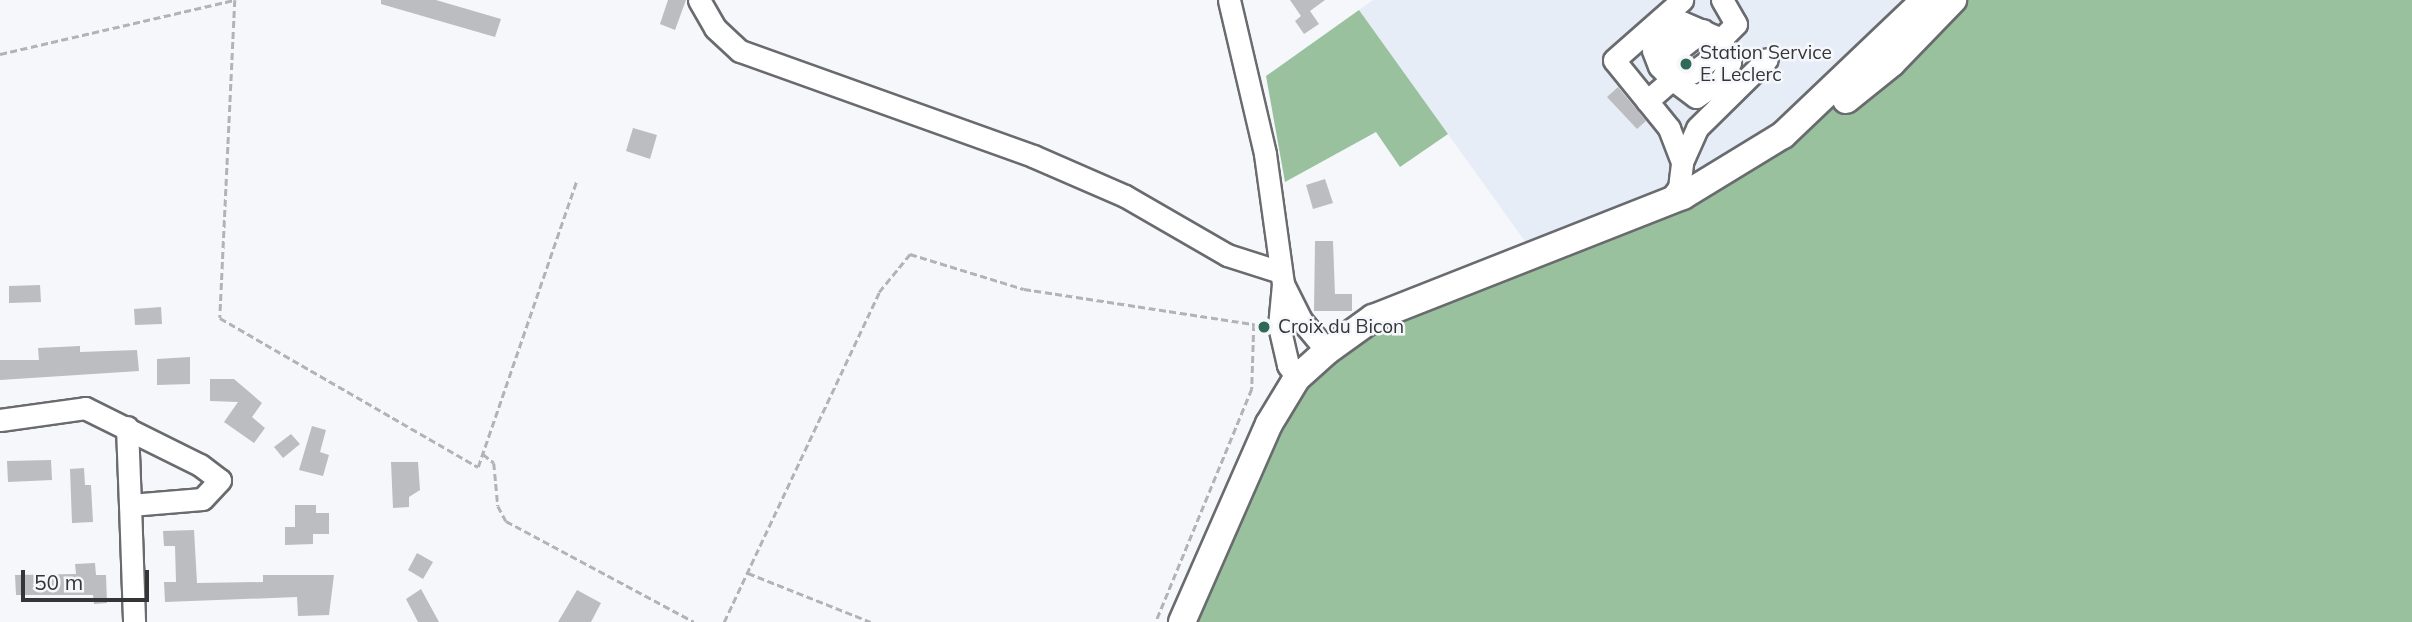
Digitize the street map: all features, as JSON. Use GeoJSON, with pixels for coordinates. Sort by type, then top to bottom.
{"type":"FeatureCollection","features":[{"type":"Feature","properties":{"kind":"main road"},"geometry":{"type":"LineString","coordinates":[[1679,197],[1783,135],[1925,0]]}},
{"type":"Feature","properties":{"kind":"main road"},"geometry":{"type":"LineString","coordinates":[[1182,622],[1251,461],[1297,378],[1327,351],[1373,318],[1679,197],[1746,166],[1854,93],[1892,63],[1953,0]]}},
{"type":"Feature","properties":{"kind":"street"},"geometry":{"type":"LineString","coordinates":[[699,0],[715,29],[740,51],[1033,156],[1125,196],[1227,255],[1281,278],[1301,320],[1327,351]]}},
{"type":"Feature","properties":{"kind":"street"},"geometry":{"type":"LineString","coordinates":[[1229,0],[1265,155],[1281,278],[1279,326],[1288,365],[1297,378]]}},
{"type":"Feature","properties":{"kind":"street"},"geometry":{"type":"LineString","coordinates":[[1682,0],[1614,60],[1669,128],[1682,162]]}},
{"type":"Feature","properties":{"kind":"street"},"geometry":{"type":"LineString","coordinates":[[1647,101],[1669,77],[1674,53],[1714,40],[1737,24],[1722,0]]}},
{"type":"Feature","properties":{"kind":"street"},"geometry":{"type":"LineString","coordinates":[[1854,93],[1946,0]]}},
{"type":"Feature","properties":{"kind":"street"},"geometry":{"type":"LineString","coordinates":[[1669,77],[1693,72],[1714,40]]}},
{"type":"Feature","properties":{"kind":"street"},"geometry":{"type":"LineString","coordinates":[[1679,197],[1682,162],[1697,128],[1767,59]]}},
{"type":"Feature","properties":{"kind":"street"},"geometry":{"type":"LineString","coordinates":[[0,420],[85,408],[127,427],[220,480],[202,499],[130,505]]}},
{"type":"Feature","properties":{"kind":"street"},"geometry":{"type":"LineString","coordinates":[[127,427],[134,622]]}},
{"type":"Feature","properties":{"kind":"path"},"geometry":{"type":"LineString","coordinates":[[0,54],[234,0],[220,318],[478,467],[577,180]]}},
{"type":"Feature","properties":{"kind":"path"},"geometry":{"type":"LineString","coordinates":[[724,622],[879,292],[910,254],[1024,289],[1254,324],[1252,389],[1156,622]]}},
{"type":"Feature","properties":{"kind":"path"},"geometry":{"type":"LineString","coordinates":[[482,454],[494,463],[498,506],[506,521],[694,622]]}},
{"type":"Feature","properties":{"kind":"path"},"geometry":{"type":"LineString","coordinates":[[748,573],[871,622]]}},
{"type":"Feature","properties":{"kind":"shaded area"},"geometry":{"type":"Polygon","coordinates":[[[1373,0],[1921,0],[1772,132],[1670,187],[1529,247],[1359,10],[1373,0]]]}},
{"type":"Feature","properties":{"kind":"green space"},"geometry":{"type":"Polygon","coordinates":[[[1925,0],[2412,0],[2412,622],[1182,622],[1251,461],[1327,351],[1783,135],[1925,0]]]}},
{"type":"Feature","properties":{"kind":"green space"},"geometry":{"type":"Polygon","coordinates":[[[1359,10],[1448,134],[1400,167],[1376,132],[1285,182],[1266,76],[1359,10]]]}},
{"type":"Feature","properties":{"kind":"building"},"geometry":{"type":"Polygon","coordinates":[[[381,0],[436,0],[501,19],[495,37],[381,4],[381,0]]]}},
{"type":"Feature","properties":{"kind":"building"},"geometry":{"type":"Polygon","coordinates":[[[668,0],[686,0],[675,30],[660,24],[668,0]]]}},
{"type":"Feature","properties":{"kind":"building"},"geometry":{"type":"Polygon","coordinates":[[[1290,0],[1325,0],[1310,11],[1319,24],[1304,34],[1295,21],[1301,16],[1290,0]]]}},
{"type":"Feature","properties":{"kind":"building"},"geometry":{"type":"Polygon","coordinates":[[[1618,87],[1646,121],[1637,129],[1607,97],[1618,87]]]}},
{"type":"Feature","properties":{"kind":"building"},"geometry":{"type":"Polygon","coordinates":[[[633,128],[657,135],[650,159],[626,151],[633,128]]]}},
{"type":"Feature","properties":{"kind":"building"},"geometry":{"type":"Polygon","coordinates":[[[1325,179],[1333,203],[1313,209],[1306,185],[1325,179]]]}},
{"type":"Feature","properties":{"kind":"building"},"geometry":{"type":"Polygon","coordinates":[[[1315,241],[1333,241],[1335,294],[1352,294],[1352,311],[1314,311],[1315,241]]]}},
{"type":"Feature","properties":{"kind":"building"},"geometry":{"type":"Polygon","coordinates":[[[40,285],[41,302],[9,303],[9,286],[40,285]]]}},
{"type":"Feature","properties":{"kind":"building"},"geometry":{"type":"Polygon","coordinates":[[[161,307],[162,324],[135,325],[134,309],[161,307]]]}},
{"type":"Feature","properties":{"kind":"building"},"geometry":{"type":"Polygon","coordinates":[[[80,346],[80,352],[137,350],[139,371],[0,380],[0,360],[39,360],[38,348],[80,346]]]}},
{"type":"Feature","properties":{"kind":"building"},"geometry":{"type":"Polygon","coordinates":[[[190,357],[190,384],[157,385],[157,359],[190,357]]]}},
{"type":"Feature","properties":{"kind":"building"},"geometry":{"type":"Polygon","coordinates":[[[210,379],[234,379],[262,403],[252,417],[265,428],[254,443],[224,422],[238,402],[210,401],[210,379]]]}},
{"type":"Feature","properties":{"kind":"building"},"geometry":{"type":"Polygon","coordinates":[[[312,426],[326,430],[320,452],[329,455],[323,476],[299,470],[312,426]]]}},
{"type":"Feature","properties":{"kind":"building"},"geometry":{"type":"Polygon","coordinates":[[[291,434],[300,444],[283,458],[274,447],[291,434]]]}},
{"type":"Feature","properties":{"kind":"building"},"geometry":{"type":"Polygon","coordinates":[[[51,460],[52,480],[8,482],[7,461],[51,460]]]}},
{"type":"Feature","properties":{"kind":"building"},"geometry":{"type":"Polygon","coordinates":[[[391,462],[418,462],[420,490],[409,497],[409,507],[393,508],[391,462]]]}},
{"type":"Feature","properties":{"kind":"building"},"geometry":{"type":"Polygon","coordinates":[[[84,468],[85,485],[91,485],[93,522],[72,523],[70,469],[84,468]]]}},
{"type":"Feature","properties":{"kind":"building"},"geometry":{"type":"Polygon","coordinates":[[[295,505],[316,505],[316,513],[329,513],[329,534],[313,534],[313,544],[285,545],[285,527],[295,527],[295,505]]]}},
{"type":"Feature","properties":{"kind":"building"},"geometry":{"type":"Polygon","coordinates":[[[194,530],[197,583],[263,582],[263,575],[334,575],[329,615],[298,616],[297,597],[165,602],[164,582],[176,582],[175,546],[164,546],[163,531],[194,530]]]}},
{"type":"Feature","properties":{"kind":"building"},"geometry":{"type":"Polygon","coordinates":[[[417,553],[433,562],[423,579],[408,570],[417,553]]]}},
{"type":"Feature","properties":{"kind":"building"},"geometry":{"type":"Polygon","coordinates":[[[95,563],[96,575],[106,575],[107,603],[94,604],[93,595],[16,595],[15,575],[76,574],[75,564],[95,563]]]}},
{"type":"Feature","properties":{"kind":"building"},"geometry":{"type":"Polygon","coordinates":[[[421,589],[439,622],[418,622],[406,599],[421,589]]]}},
{"type":"Feature","properties":{"kind":"building"},"geometry":{"type":"Polygon","coordinates":[[[577,590],[601,603],[591,622],[558,622],[577,590]]]}},
{"type":"Feature","properties":{"kind":"place","name":"Station Service E. Leclerc"},"geometry":{"type":"Point","coordinates":[1686,64]}},
{"type":"Feature","properties":{"kind":"place","name":"Croix du Bicon"},"geometry":{"type":"Point","coordinates":[1264,327]}}]}
